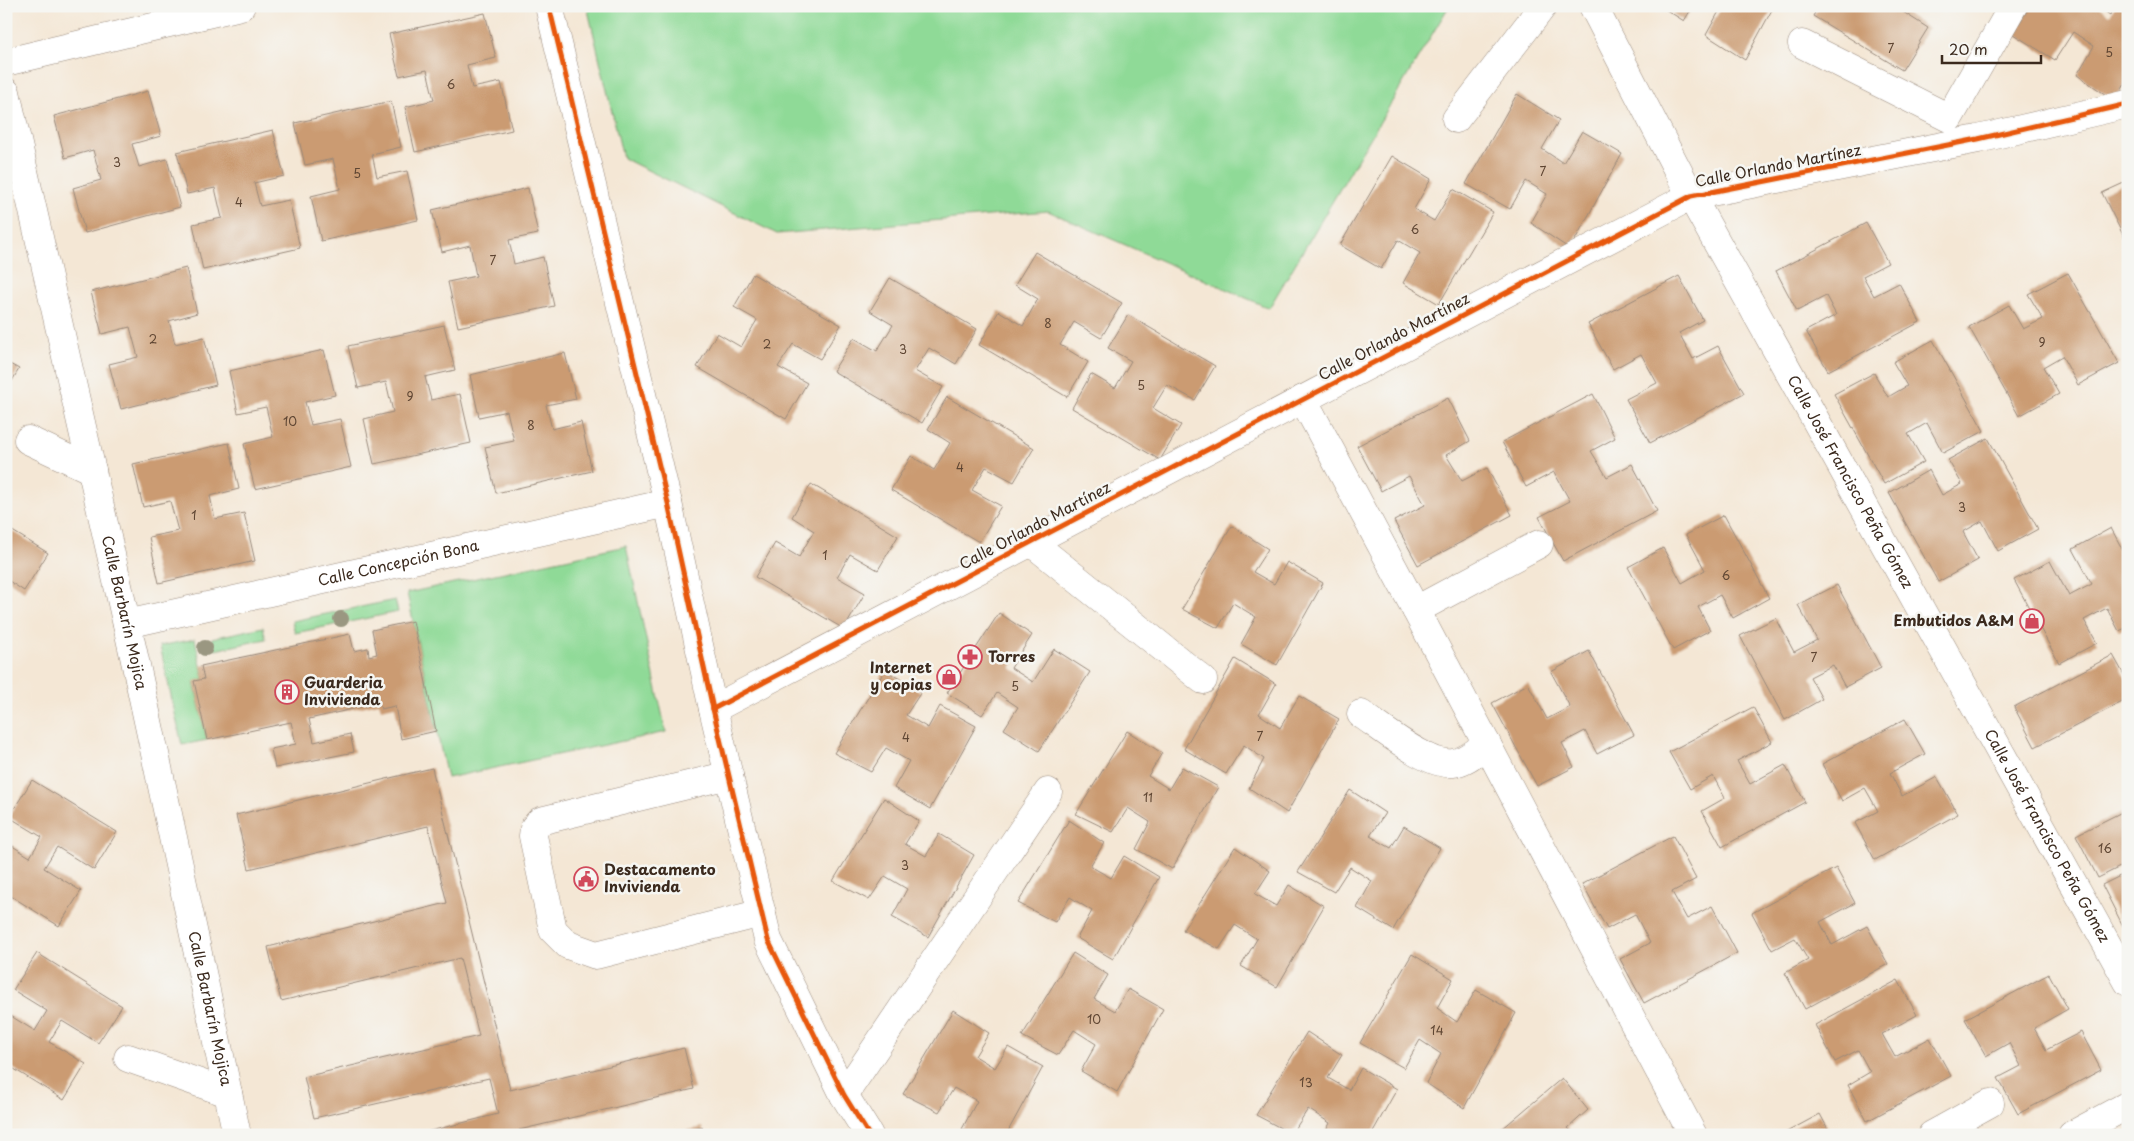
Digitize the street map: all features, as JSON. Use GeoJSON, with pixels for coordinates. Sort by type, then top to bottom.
{"type":"FeatureCollection","features":[{"type":"Feature","properties":{"kind":"street"},"geometry":{"type":"LineString","coordinates":[[6,62],[240,6]]}},
{"type":"Feature","properties":{"kind":"street"},"geometry":{"type":"LineString","coordinates":[[550,6],[668,503],[713,709],[768,940],[844,1095],[869,1135]]}},
{"type":"Feature","properties":{"kind":"street"},"geometry":{"type":"LineString","coordinates":[[1456,119],[1543,6]]}},
{"type":"Feature","properties":{"kind":"street","name":"Calle José Francisco Peña Gómez"},"geometry":{"type":"LineString","coordinates":[[1593,6],[1690,196],[2128,982]]}},
{"type":"Feature","properties":{"kind":"street"},"geometry":{"type":"LineString","coordinates":[[1802,44],[1952,131],[2013,6]]}},
{"type":"Feature","properties":{"kind":"street","name":"Calle Barbarín Mojica"},"geometry":{"type":"LineString","coordinates":[[6,92],[127,624],[237,1135]]}},
{"type":"Feature","properties":{"kind":"street","name":"Calle Orlando Martínez"},"geometry":{"type":"LineString","coordinates":[[713,709],[1690,196],[1952,131],[2128,104]]}},
{"type":"Feature","properties":{"kind":"street"},"geometry":{"type":"LineString","coordinates":[[1302,399],[1416,610],[1693,1135]]}},
{"type":"Feature","properties":{"kind":"street"},"geometry":{"type":"LineString","coordinates":[[28,440],[92,470]]}},
{"type":"Feature","properties":{"kind":"street","name":"Calle Concepción Bona"},"geometry":{"type":"LineString","coordinates":[[127,624],[668,503]]}},
{"type":"Feature","properties":{"kind":"street"},"geometry":{"type":"LineString","coordinates":[[1031,542],[1203,680]]}},
{"type":"Feature","properties":{"kind":"street"},"geometry":{"type":"LineString","coordinates":[[1416,610],[1539,544]]}},
{"type":"Feature","properties":{"kind":"street"},"geometry":{"type":"LineString","coordinates":[[1361,714],[1425,757],[1441,764],[1453,764],[1461,761],[1487,744]]}},
{"type":"Feature","properties":{"kind":"street"},"geometry":{"type":"LineString","coordinates":[[729,775],[540,821],[534,828],[533,836],[553,930],[568,945],[596,955],[762,913]]}},
{"type":"Feature","properties":{"kind":"street"},"geometry":{"type":"LineString","coordinates":[[844,1095],[1048,792]]}},
{"type":"Feature","properties":{"kind":"street"},"geometry":{"type":"LineString","coordinates":[[128,1058],[228,1093]]}},
{"type":"Feature","properties":{"kind":"street"},"geometry":{"type":"LineString","coordinates":[[1932,1135],[1990,1104]]}},
{"type":"Feature","properties":{"kind":"street"},"geometry":{"type":"LineString","coordinates":[[2072,1135],[2128,1105]]}},
{"type":"Feature","properties":{"kind":"green space"},"geometry":{"type":"Polygon","coordinates":[[[587,6],[1449,6],[1269,308],[1048,211],[777,234],[623,158],[587,6]]]}},
{"type":"Feature","properties":{"kind":"green space"},"geometry":{"type":"Polygon","coordinates":[[[626,546],[666,732],[447,778],[407,593],[626,546]]]}},
{"type":"Feature","properties":{"kind":"green space"},"geometry":{"type":"Polygon","coordinates":[[[395,600],[398,612],[295,633],[292,621],[395,600]]]}},
{"type":"Feature","properties":{"kind":"green space"},"geometry":{"type":"Polygon","coordinates":[[[263,627],[266,639],[215,650],[212,638],[263,627]]]}},
{"type":"Feature","properties":{"kind":"green space"},"geometry":{"type":"Polygon","coordinates":[[[195,639],[204,679],[194,682],[207,740],[182,745],[160,646],[195,639]]]}},
{"type":"Feature","properties":{"kind":"building"},"geometry":{"type":"Polygon","coordinates":[[[1660,6],[1693,6],[1684,21],[1660,6]]]}},
{"type":"Feature","properties":{"kind":"building"},"geometry":{"type":"Polygon","coordinates":[[[1722,6],[1774,6],[1745,60],[1706,35],[1722,6]]]}},
{"type":"Feature","properties":{"kind":"building"},"geometry":{"type":"Polygon","coordinates":[[[1819,6],[1903,6],[1900,10],[1928,28],[1902,70],[1813,16],[1819,6]]]}},
{"type":"Feature","properties":{"kind":"building"},"geometry":{"type":"Polygon","coordinates":[[[2030,6],[2097,6],[2110,15],[2115,6],[2128,6],[2128,79],[2115,101],[2077,75],[2094,46],[2073,32],[2055,60],[2013,34],[2030,6]]]}},
{"type":"Feature","properties":{"kind":"building"},"geometry":{"type":"Polygon","coordinates":[[[485,13],[496,58],[467,65],[472,88],[501,82],[512,130],[415,152],[405,107],[434,100],[427,70],[399,76],[389,34],[485,13]]]}},
{"type":"Feature","properties":{"kind":"building"},"geometry":{"type":"Polygon","coordinates":[[[148,91],[161,136],[132,144],[139,167],[167,159],[180,207],[85,233],[73,188],[101,180],[93,150],[65,158],[54,116],[148,91]]]}},
{"type":"Feature","properties":{"kind":"building"},"geometry":{"type":"Polygon","coordinates":[[[1517,94],[1559,120],[1542,149],[1563,163],[1582,131],[1622,154],[1570,249],[1531,223],[1547,194],[1526,181],[1510,209],[1466,184],[1517,94]]]}},
{"type":"Feature","properties":{"kind":"building"},"geometry":{"type":"Polygon","coordinates":[[[391,101],[401,147],[372,154],[377,177],[407,171],[418,220],[321,241],[311,196],[340,189],[333,159],[305,165],[295,123],[391,101]]]}},
{"type":"Feature","properties":{"kind":"building"},"geometry":{"type":"Polygon","coordinates":[[[273,130],[284,176],[254,183],[260,206],[289,200],[300,248],[203,270],[193,224],[222,218],[215,188],[187,194],[177,152],[273,130]]]}},
{"type":"Feature","properties":{"kind":"building"},"geometry":{"type":"Polygon","coordinates":[[[1392,156],[1431,179],[1414,209],[1434,221],[1453,189],[1493,212],[1439,304],[1403,283],[1420,253],[1398,240],[1381,269],[1340,245],[1392,156]]]}},
{"type":"Feature","properties":{"kind":"building"},"geometry":{"type":"Polygon","coordinates":[[[2128,181],[2128,245],[2102,193],[2128,181]]]}},
{"type":"Feature","properties":{"kind":"building"},"geometry":{"type":"Polygon","coordinates":[[[528,188],[538,234],[509,240],[514,264],[543,257],[554,306],[458,327],[448,282],[476,276],[470,245],[442,252],[432,210],[528,188]]]}},
{"type":"Feature","properties":{"kind":"building"},"geometry":{"type":"Polygon","coordinates":[[[1866,223],[1888,263],[1863,276],[1874,296],[1899,283],[1920,322],[1828,371],[1806,331],[1836,315],[1826,296],[1797,311],[1776,271],[1866,223]]]}},
{"type":"Feature","properties":{"kind":"building"},"geometry":{"type":"Polygon","coordinates":[[[1035,252],[1122,303],[1101,338],[1074,322],[1060,345],[1088,362],[1067,397],[979,345],[999,311],[1023,326],[1038,299],[1015,285],[1035,252]]]}},
{"type":"Feature","properties":{"kind":"building"},"geometry":{"type":"Polygon","coordinates":[[[186,268],[197,313],[169,321],[175,344],[204,337],[216,385],[121,409],[109,364],[138,357],[130,327],[102,334],[91,292],[186,268]]]}},
{"type":"Feature","properties":{"kind":"building"},"geometry":{"type":"Polygon","coordinates":[[[2068,273],[2119,363],[2078,385],[2062,356],[2043,367],[2059,394],[2019,416],[1969,327],[2009,305],[2023,329],[2043,319],[2028,294],[2068,273]]]}},
{"type":"Feature","properties":{"kind":"building"},"geometry":{"type":"Polygon","coordinates":[[[753,274],[841,325],[820,359],[793,344],[778,367],[807,383],[786,419],[697,367],[717,333],[741,347],[757,320],[734,307],[753,274]]]}},
{"type":"Feature","properties":{"kind":"building"},"geometry":{"type":"Polygon","coordinates":[[[1679,276],[1703,320],[1679,333],[1693,359],[1718,346],[1744,393],[1650,443],[1626,399],[1657,383],[1641,354],[1613,369],[1588,324],[1679,276]]]}},
{"type":"Feature","properties":{"kind":"building"},"geometry":{"type":"Polygon","coordinates":[[[890,278],[977,329],[956,364],[929,348],[915,371],[943,387],[922,423],[833,371],[854,338],[877,351],[893,325],[870,311],[890,278]]]}},
{"type":"Feature","properties":{"kind":"building"},"geometry":{"type":"Polygon","coordinates":[[[1128,315],[1215,366],[1195,400],[1167,385],[1153,408],[1181,425],[1160,460],[1072,408],[1091,374],[1115,388],[1131,361],[1108,348],[1128,315]]]}},
{"type":"Feature","properties":{"kind":"building"},"geometry":{"type":"Polygon","coordinates":[[[444,325],[455,370],[425,377],[431,400],[460,394],[471,443],[374,464],[364,419],[393,412],[386,382],[358,388],[348,346],[444,325]]]}},
{"type":"Feature","properties":{"kind":"building"},"geometry":{"type":"Polygon","coordinates":[[[1933,340],[1984,431],[1943,453],[1927,423],[1908,434],[1924,462],[1884,484],[1834,394],[1874,373],[1888,397],[1907,386],[1893,362],[1933,340]]]}},
{"type":"Feature","properties":{"kind":"building"},"geometry":{"type":"Polygon","coordinates":[[[324,350],[335,395],[305,402],[311,425],[340,419],[351,467],[255,489],[244,444],[273,437],[266,407],[238,413],[229,371],[324,350]]]}},
{"type":"Feature","properties":{"kind":"building"},"geometry":{"type":"Polygon","coordinates":[[[565,353],[576,399],[546,405],[552,429],[581,422],[592,471],[496,493],[485,447],[514,441],[507,411],[479,417],[470,375],[565,353]]]}},
{"type":"Feature","properties":{"kind":"building"},"geometry":{"type":"Polygon","coordinates":[[[6,362],[19,369],[6,391],[6,362]]]}},
{"type":"Feature","properties":{"kind":"building"},"geometry":{"type":"Polygon","coordinates":[[[1593,394],[1615,438],[1591,451],[1607,477],[1632,464],[1657,511],[1563,561],[1539,517],[1570,501],[1554,472],[1526,487],[1502,442],[1593,394]]]}},
{"type":"Feature","properties":{"kind":"building"},"geometry":{"type":"Polygon","coordinates":[[[947,397],[1034,448],[1014,482],[986,467],[972,490],[1001,506],[979,542],[891,490],[911,456],[934,470],[950,443],[928,429],[947,397]]]}},
{"type":"Feature","properties":{"kind":"building"},"geometry":{"type":"Polygon","coordinates":[[[1448,398],[1470,441],[1446,455],[1462,481],[1487,468],[1512,515],[1418,565],[1394,521],[1425,505],[1409,476],[1381,491],[1357,446],[1448,398]]]}},
{"type":"Feature","properties":{"kind":"building"},"geometry":{"type":"Polygon","coordinates":[[[1988,438],[2038,529],[1998,551],[1982,521],[1963,532],[1978,560],[1938,582],[1889,493],[1929,470],[1942,495],[1962,484],[1948,460],[1988,438]]]}},
{"type":"Feature","properties":{"kind":"building"},"geometry":{"type":"Polygon","coordinates":[[[229,443],[239,489],[210,496],[215,519],[244,513],[255,561],[159,583],[149,537],[178,531],[170,501],[143,507],[133,464],[229,443]]]}},
{"type":"Feature","properties":{"kind":"building"},"geometry":{"type":"Polygon","coordinates":[[[811,484],[898,536],[878,570],[850,554],[837,577],[865,593],[844,629],[755,577],[775,543],[799,557],[814,531],[792,517],[811,484]]]}},
{"type":"Feature","properties":{"kind":"building"},"geometry":{"type":"Polygon","coordinates":[[[1724,515],[1769,598],[1733,618],[1720,595],[1698,607],[1710,630],[1673,650],[1628,567],[1663,548],[1682,583],[1705,570],[1686,535],[1724,515]]]}},
{"type":"Feature","properties":{"kind":"building"},"geometry":{"type":"Polygon","coordinates":[[[1232,526],[1268,549],[1253,572],[1274,584],[1287,562],[1323,583],[1277,665],[1241,644],[1256,617],[1233,603],[1218,628],[1182,609],[1232,526]]]}},
{"type":"Feature","properties":{"kind":"building"},"geometry":{"type":"Polygon","coordinates":[[[6,527],[48,553],[24,591],[6,579],[6,527]]]}},
{"type":"Feature","properties":{"kind":"building"},"geometry":{"type":"Polygon","coordinates":[[[2111,528],[2128,560],[2128,627],[2119,631],[2107,608],[2084,620],[2097,643],[2059,663],[2014,580],[2050,561],[2069,596],[2092,584],[2073,549],[2111,528]]]}},
{"type":"Feature","properties":{"kind":"building"},"geometry":{"type":"Polygon","coordinates":[[[1837,585],[1881,668],[1845,687],[1833,665],[1810,677],[1822,699],[1785,720],[1740,636],[1776,618],[1794,652],[1817,640],[1798,605],[1837,585]]]}},
{"type":"Feature","properties":{"kind":"building"},"geometry":{"type":"Polygon","coordinates":[[[999,613],[1032,635],[1011,668],[1033,682],[1054,649],[1090,672],[1039,751],[1004,729],[1018,707],[997,693],[982,715],[947,693],[999,613]]]}},
{"type":"Feature","properties":{"kind":"building","name":"Guarderia Invivienda"},"geometry":{"type":"Polygon","coordinates":[[[413,621],[436,731],[401,739],[395,706],[381,709],[379,703],[309,719],[314,742],[350,734],[354,752],[275,768],[271,749],[296,744],[291,722],[207,740],[194,681],[204,679],[201,666],[350,634],[354,651],[368,648],[369,656],[377,654],[372,630],[413,621]]]}},
{"type":"Feature","properties":{"kind":"building"},"geometry":{"type":"Polygon","coordinates":[[[1589,651],[1634,735],[1597,754],[1585,731],[1562,743],[1574,767],[1537,786],[1492,703],[1528,684],[1547,719],[1570,707],[1551,672],[1589,651]]]}},
{"type":"Feature","properties":{"kind":"building"},"geometry":{"type":"Polygon","coordinates":[[[2113,655],[2128,682],[2128,699],[2035,747],[2014,707],[2113,655]]]}},
{"type":"Feature","properties":{"kind":"building"},"geometry":{"type":"Polygon","coordinates":[[[1235,659],[1276,684],[1259,714],[1280,728],[1299,696],[1339,719],[1287,813],[1249,788],[1264,759],[1244,745],[1226,774],[1184,749],[1235,659]]]}},
{"type":"Feature","properties":{"kind":"building"},"geometry":{"type":"Polygon","coordinates":[[[885,670],[921,692],[906,715],[928,728],[940,706],[976,726],[930,809],[894,788],[909,761],[886,748],[871,772],[834,753],[885,670]]]}},
{"type":"Feature","properties":{"kind":"building"},"geometry":{"type":"Polygon","coordinates":[[[1753,707],[1772,742],[1737,761],[1750,784],[1785,765],[1805,802],[1722,847],[1702,811],[1725,798],[1713,776],[1690,789],[1669,752],[1753,707]]]}},
{"type":"Feature","properties":{"kind":"building"},"geometry":{"type":"Polygon","coordinates":[[[1905,719],[1925,754],[1890,773],[1902,796],[1937,777],[1958,814],[1875,860],[1855,823],[1878,811],[1865,788],[1842,801],[1822,764],[1905,719]]]}},
{"type":"Feature","properties":{"kind":"building"},"geometry":{"type":"Polygon","coordinates":[[[1127,731],[1162,753],[1148,776],[1169,789],[1182,767],[1218,787],[1172,869],[1136,849],[1150,822],[1128,808],[1113,832],[1076,814],[1127,731]]]}},
{"type":"Feature","properties":{"kind":"building"},"geometry":{"type":"Polygon","coordinates":[[[432,768],[510,1090],[684,1048],[694,1089],[519,1130],[520,1135],[414,1135],[498,1114],[489,1078],[314,1118],[304,1077],[479,1036],[460,958],[281,1001],[268,947],[447,903],[428,826],[249,869],[236,815],[432,768]]]}},
{"type":"Feature","properties":{"kind":"building"},"geometry":{"type":"Polygon","coordinates":[[[32,780],[117,832],[94,870],[57,847],[44,868],[81,891],[59,926],[6,893],[6,842],[30,857],[42,837],[9,817],[32,780]]]}},
{"type":"Feature","properties":{"kind":"building"},"geometry":{"type":"Polygon","coordinates":[[[1350,790],[1385,813],[1370,836],[1391,848],[1404,826],[1440,848],[1393,930],[1357,908],[1372,881],[1350,867],[1334,892],[1298,872],[1350,790]]]}},
{"type":"Feature","properties":{"kind":"building"},"geometry":{"type":"Polygon","coordinates":[[[884,798],[919,821],[905,844],[926,856],[939,834],[974,855],[928,937],[892,917],[907,889],[885,876],[869,900],[833,881],[884,798]]]}},
{"type":"Feature","properties":{"kind":"building"},"geometry":{"type":"Polygon","coordinates":[[[2128,809],[2128,863],[2098,878],[2076,835],[2128,809]]]}},
{"type":"Feature","properties":{"kind":"building"},"geometry":{"type":"Polygon","coordinates":[[[1069,820],[1104,843],[1090,866],[1111,878],[1124,856],[1159,877],[1113,959],[1077,938],[1092,911],[1070,897],[1055,922],[1018,903],[1069,820]]]}},
{"type":"Feature","properties":{"kind":"building"},"geometry":{"type":"Polygon","coordinates":[[[1673,836],[1696,879],[1672,892],[1687,919],[1712,906],[1737,953],[1644,1003],[1620,959],[1650,943],[1635,914],[1607,929],[1582,884],[1673,836]]]}},
{"type":"Feature","properties":{"kind":"building"},"geometry":{"type":"Polygon","coordinates":[[[1235,847],[1270,871],[1255,894],[1276,906],[1289,885],[1324,906],[1277,987],[1241,966],[1257,939],[1235,925],[1219,949],[1183,930],[1235,847]]]}},
{"type":"Feature","properties":{"kind":"building"},"geometry":{"type":"Polygon","coordinates":[[[1836,868],[1855,903],[1820,922],[1832,945],[1867,926],[1888,964],[1805,1009],[1785,973],[1808,960],[1795,938],[1772,950],[1752,913],[1836,868]]]}},
{"type":"Feature","properties":{"kind":"building"},"geometry":{"type":"Polygon","coordinates":[[[2128,872],[2128,926],[2124,928],[2102,885],[2128,872]]]}},
{"type":"Feature","properties":{"kind":"building"},"geometry":{"type":"Polygon","coordinates":[[[37,953],[122,1006],[98,1043],[62,1021],[49,1042],[86,1064],[64,1100],[6,1064],[6,1013],[35,1031],[47,1011],[13,990],[37,953]]]}},
{"type":"Feature","properties":{"kind":"building"},"geometry":{"type":"Polygon","coordinates":[[[1073,953],[1108,975],[1094,999],[1115,1011],[1128,989],[1163,1009],[1117,1092],[1081,1071],[1096,1044],[1074,1030],[1058,1055],[1022,1036],[1073,953]]]}},
{"type":"Feature","properties":{"kind":"building"},"geometry":{"type":"Polygon","coordinates":[[[1412,954],[1453,979],[1437,1008],[1457,1022],[1476,990],[1516,1013],[1464,1108],[1426,1083],[1441,1054],[1420,1040],[1404,1068],[1360,1043],[1412,954]]]}},
{"type":"Feature","properties":{"kind":"building"},"geometry":{"type":"Polygon","coordinates":[[[2049,974],[2068,1009],[2034,1028],[2046,1050],[2081,1032],[2101,1070],[2018,1114],[1998,1078],[2021,1066],[2009,1043],[1986,1056],[1965,1019],[2049,974]]]}},
{"type":"Feature","properties":{"kind":"building"},"geometry":{"type":"Polygon","coordinates":[[[1898,980],[1917,1015],[1882,1034],[1895,1057],[1930,1038],[1951,1076],[1867,1121],[1848,1085],[1870,1072],[1858,1050],[1835,1062],[1815,1025],[1898,980]]]}},
{"type":"Feature","properties":{"kind":"building"},"geometry":{"type":"Polygon","coordinates":[[[953,1010],[989,1033],[975,1056],[995,1068],[1008,1047],[1043,1067],[1006,1135],[973,1135],[962,1129],[977,1101],[954,1088],[939,1112],[903,1094],[953,1010]]]}},
{"type":"Feature","properties":{"kind":"building"},"geometry":{"type":"Polygon","coordinates":[[[1307,1032],[1342,1055],[1328,1078],[1349,1090],[1361,1068],[1397,1089],[1371,1135],[1324,1135],[1330,1123],[1308,1109],[1292,1134],[1256,1115],[1307,1032]]]}},
{"type":"Feature","properties":{"kind":"building"},"geometry":{"type":"Polygon","coordinates":[[[1562,1078],[1588,1110],[1568,1128],[1574,1135],[1495,1135],[1562,1078]]]}},
{"type":"Feature","properties":{"kind":"building"},"geometry":{"type":"Polygon","coordinates":[[[1820,1114],[1831,1135],[1781,1135],[1820,1114]]]}},
{"type":"Feature","properties":{"kind":"building"},"geometry":{"type":"Polygon","coordinates":[[[702,1127],[704,1135],[672,1135],[672,1134],[702,1127]]]}},
{"type":"Feature","properties":{"kind":"cycle path"},"geometry":{"type":"LineString","coordinates":[[549,6],[668,503],[713,709],[768,940],[844,1095],[869,1135]]}},
{"type":"Feature","properties":{"kind":"cycle path"},"geometry":{"type":"LineString","coordinates":[[713,709],[1691,196],[1978,139],[2128,104]]}},
{"type":"Feature","properties":{"kind":"place","name":"Embutidos A&M"},"geometry":{"type":"Point","coordinates":[2032,621]}},
{"type":"Feature","properties":{"kind":"place","name":"Torres"},"geometry":{"type":"Point","coordinates":[970,657]}},
{"type":"Feature","properties":{"kind":"place","name":"Internet y copias"},"geometry":{"type":"Point","coordinates":[949,677]}},
{"type":"Feature","properties":{"kind":"place","name":"Guarderia Invivienda"},"geometry":{"type":"Point","coordinates":[287,692]}},
{"type":"Feature","properties":{"kind":"place","name":"Destacamento Invivienda"},"geometry":{"type":"Point","coordinates":[586,879]}}]}
